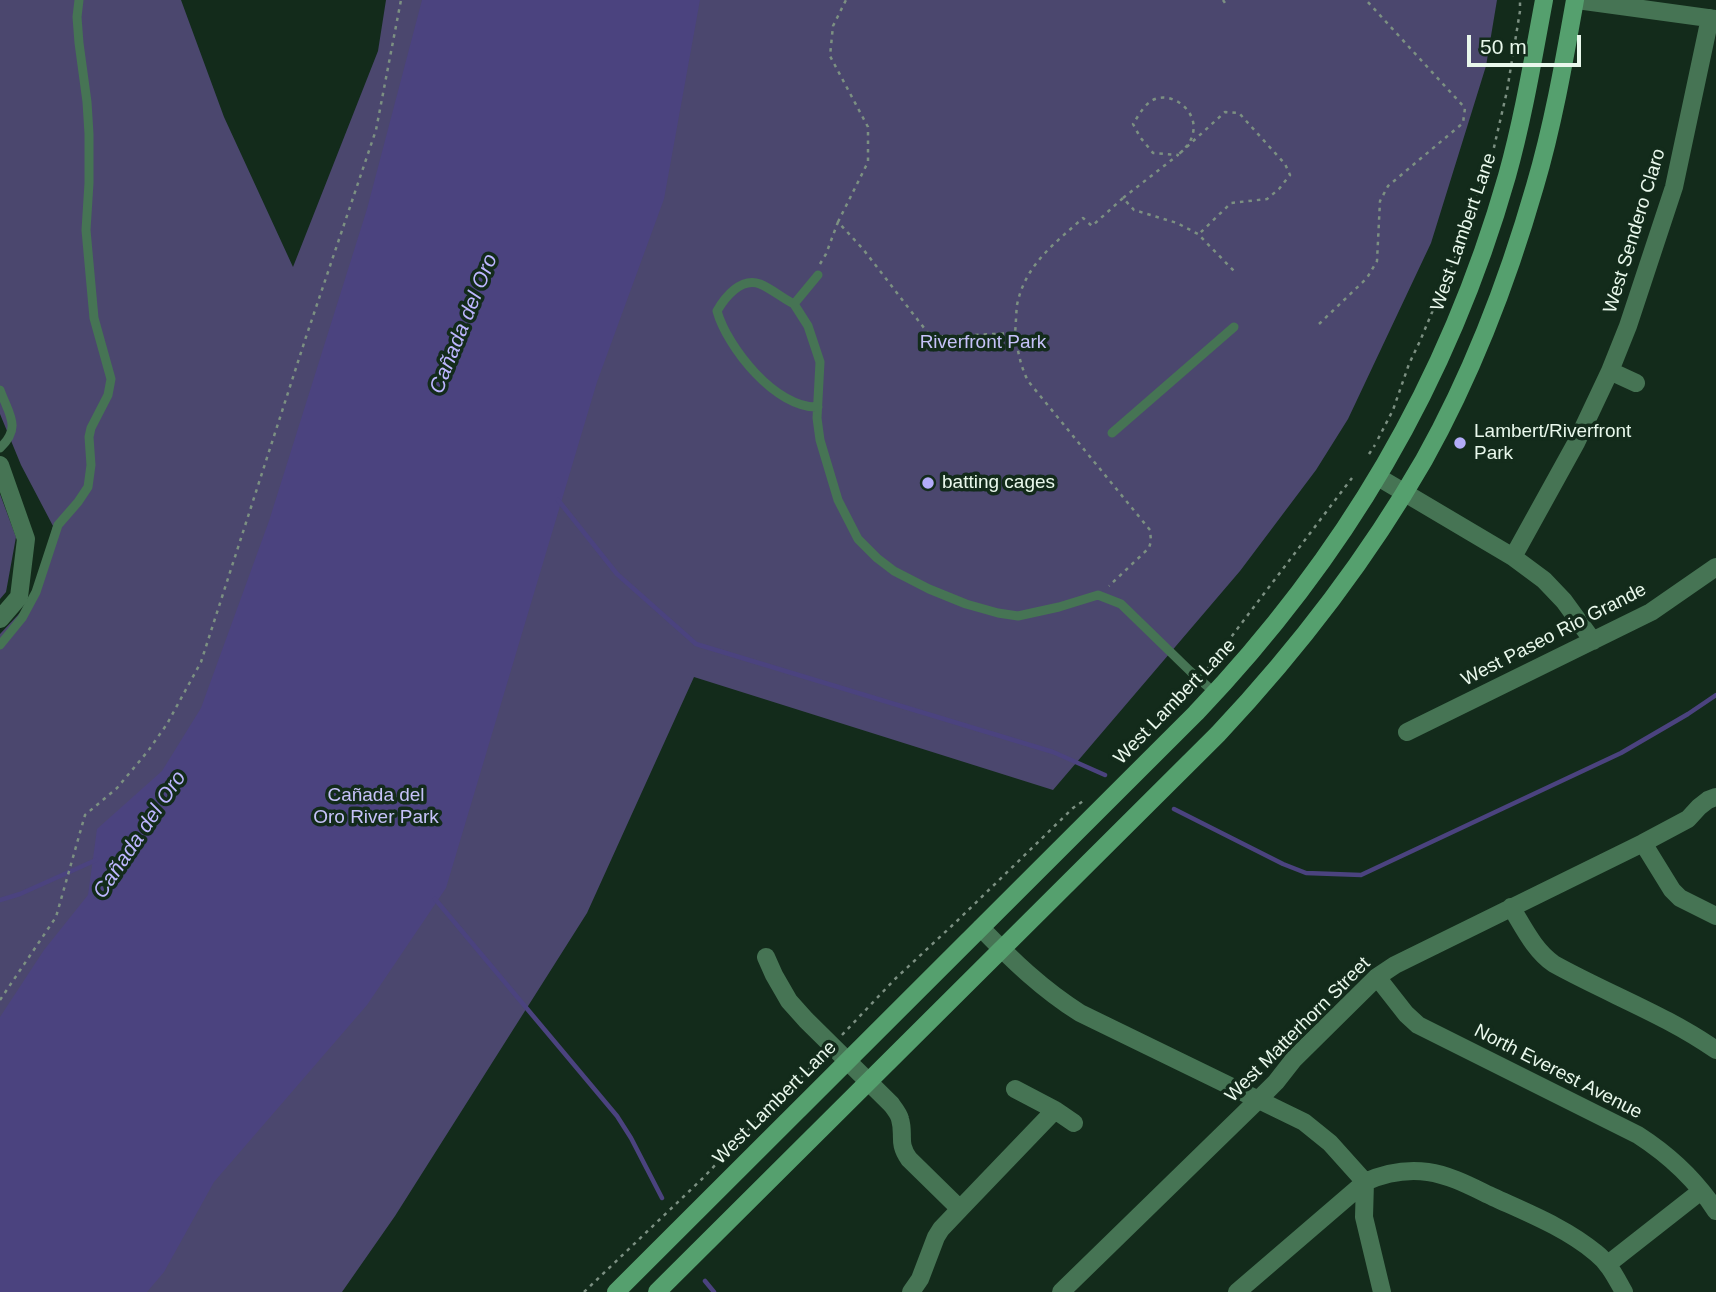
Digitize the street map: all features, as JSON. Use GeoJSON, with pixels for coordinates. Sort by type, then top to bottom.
{"type":"FeatureCollection","features":[{"type":"Feature","properties":{"kind":"main road","name":"West Lambert Lane"},"geometry":{"type":"LineString","coordinates":[[616,1292],[1215,693],[1269,631],[1342,534],[1417,407],[1440,361],[1479,264],[1507,177],[1544,0]]}},
{"type":"Feature","properties":{"kind":"main road"},"geometry":{"type":"LineString","coordinates":[[657,1292],[1218,734],[1292,650],[1359,563],[1431,447],[1490,320],[1515,250],[1546,146],[1576,0]]}},
{"type":"Feature","properties":{"kind":"street"},"geometry":{"type":"LineString","coordinates":[[1576,0],[1713,19]]}},
{"type":"Feature","properties":{"kind":"street","name":"West Sendero Claro"},"geometry":{"type":"LineString","coordinates":[[1513,557],[1576,443],[1628,327],[1674,187],[1713,19]]}},
{"type":"Feature","properties":{"kind":"street"},"geometry":{"type":"LineString","coordinates":[[1610,371],[1636,383]]}},
{"type":"Feature","properties":{"kind":"street"},"geometry":{"type":"LineString","coordinates":[[0,465],[26,539],[19,597],[0,619]]}},
{"type":"Feature","properties":{"kind":"street"},"geometry":{"type":"LineString","coordinates":[[1378,477],[1513,557],[1555,590],[1593,641]]}},
{"type":"Feature","properties":{"kind":"street","name":"West Paseo Rio Grande"},"geometry":{"type":"LineString","coordinates":[[1407,732],[1651,612],[1716,567]]}},
{"type":"Feature","properties":{"kind":"street","name":"West Matterhorn Street"},"geometry":{"type":"LineString","coordinates":[[1061,1292],[1258,1100],[1294,1059],[1377,977],[1395,965],[1643,843],[1688,819],[1699,807],[1716,797]]}},
{"type":"Feature","properties":{"kind":"street"},"geometry":{"type":"LineString","coordinates":[[1643,843],[1672,890],[1680,898],[1716,916]]}},
{"type":"Feature","properties":{"kind":"street"},"geometry":{"type":"LineString","coordinates":[[1511,907],[1544,957],[1575,976],[1675,1024],[1716,1050]]}},
{"type":"Feature","properties":{"kind":"street"},"geometry":{"type":"LineString","coordinates":[[981,928],[1055,998],[1080,1013],[1304,1122],[1330,1143],[1365,1182],[1364,1217],[1382,1292]]}},
{"type":"Feature","properties":{"kind":"street"},"geometry":{"type":"LineString","coordinates":[[766,957],[789,1001],[897,1112],[901,1120],[901,1143],[909,1159],[960,1209]]}},
{"type":"Feature","properties":{"kind":"street","name":"North Everest Avenue"},"geometry":{"type":"LineString","coordinates":[[1377,977],[1418,1025],[1638,1135],[1659,1149],[1701,1191],[1716,1211]]}},
{"type":"Feature","properties":{"kind":"street"},"geometry":{"type":"LineString","coordinates":[[1015,1089],[1074,1123]]}},
{"type":"Feature","properties":{"kind":"street"},"geometry":{"type":"LineString","coordinates":[[911,1292],[920,1279],[941,1229],[1055,1110]]}},
{"type":"Feature","properties":{"kind":"street"},"geometry":{"type":"LineString","coordinates":[[1237,1292],[1365,1182],[1383,1174],[1408,1171],[1432,1172],[1444,1176],[1528,1213],[1574,1237],[1608,1264],[1624,1292]]}},
{"type":"Feature","properties":{"kind":"street"},"geometry":{"type":"LineString","coordinates":[[1608,1264],[1701,1191]]}},
{"type":"Feature","properties":{"kind":"lane"},"geometry":{"type":"LineString","coordinates":[[0,645],[22,618],[36,592],[58,525],[88,486],[91,465],[89,437],[108,396],[111,379],[94,318],[86,230],[90,146],[77,17],[79,0]]}},
{"type":"Feature","properties":{"kind":"lane"},"geometry":{"type":"LineString","coordinates":[[794,304],[818,275]]}},
{"type":"Feature","properties":{"kind":"lane"},"geometry":{"type":"LineString","coordinates":[[818,407],[812,408],[780,396],[733,345],[721,325],[717,311],[724,299],[737,288],[757,283],[794,304],[808,326],[820,362],[818,407],[817,418],[820,440],[838,500],[858,539],[877,558],[894,571],[929,590],[998,613],[1018,616],[1098,595],[1121,604],[1215,693]]}},
{"type":"Feature","properties":{"kind":"lane"},"geometry":{"type":"LineString","coordinates":[[1112,433],[1234,327]]}},
{"type":"Feature","properties":{"kind":"lane"},"geometry":{"type":"LineString","coordinates":[[0,390],[13,429],[0,448]]}},
{"type":"Feature","properties":{"kind":"path"},"geometry":{"type":"LineString","coordinates":[[0,1000],[56,917],[85,815],[117,788],[148,751],[167,724],[201,662],[376,130],[401,0]]}},
{"type":"Feature","properties":{"kind":"path"},"geometry":{"type":"LineString","coordinates":[[818,275],[816,272],[827,254],[838,222],[868,162],[868,127],[830,56],[833,26],[846,0]]}},
{"type":"Feature","properties":{"kind":"path"},"geometry":{"type":"LineString","coordinates":[[1223,0],[1225,3],[1228,0]]}},
{"type":"Feature","properties":{"kind":"path"},"geometry":{"type":"LineString","coordinates":[[1319,324],[1367,278],[1377,261],[1380,201],[1388,186],[1463,123],[1465,108],[1366,0]]}},
{"type":"Feature","properties":{"kind":"path"},"geometry":{"type":"LineString","coordinates":[[1369,454],[1393,410],[1409,364],[1454,260],[1460,252],[1469,213],[1489,169],[1507,91],[1520,0]]}},
{"type":"Feature","properties":{"kind":"path"},"geometry":{"type":"LineString","coordinates":[[1172,98],[1185,106],[1194,121],[1194,131],[1189,144],[1178,155],[1153,153],[1133,124],[1144,107],[1156,99],[1172,98]]}},
{"type":"Feature","properties":{"kind":"path"},"geometry":{"type":"LineString","coordinates":[[1098,595],[1149,548],[1150,530],[1028,381],[1018,358],[1015,333],[1017,305],[1026,278],[1042,254],[1083,218],[1092,226],[1225,112],[1239,113],[1285,164],[1290,175],[1267,199],[1231,203],[1198,234]]}},
{"type":"Feature","properties":{"kind":"path"},"geometry":{"type":"LineString","coordinates":[[1123,198],[1134,210],[1177,223],[1198,234],[1235,272]]}},
{"type":"Feature","properties":{"kind":"path"},"geometry":{"type":"LineString","coordinates":[[838,222],[863,249],[931,337],[1015,333]]}},
{"type":"Feature","properties":{"kind":"path"},"geometry":{"type":"LineString","coordinates":[[1205,672],[1352,478]]}},
{"type":"Feature","properties":{"kind":"path"},"geometry":{"type":"LineString","coordinates":[[1126,758],[1191,687]]}},
{"type":"Feature","properties":{"kind":"path"},"geometry":{"type":"LineString","coordinates":[[846,1031],[895,978],[1073,808],[1088,798]]}},
{"type":"Feature","properties":{"kind":"path"},"geometry":{"type":"LineString","coordinates":[[584,1292],[704,1177],[818,1060]]}},
{"type":"Feature","properties":{"kind":"green space","name":"Riverfront Park"},"geometry":{"type":"Polygon","coordinates":[[[0,0],[181,0],[224,117],[293,267],[378,51],[386,0],[1497,0],[1486,66],[1431,243],[1348,419],[1316,470],[1240,571],[1053,790],[694,677],[587,913],[395,1216],[342,1292],[0,1292],[0,634],[35,597],[53,526],[21,465],[0,414],[0,0]]]}},
{"type":"Feature","properties":{"kind":"green space"},"geometry":{"type":"Polygon","coordinates":[[[0,494],[16,537],[6,592],[0,599],[0,494]]]}},
{"type":"Feature","properties":{"kind":"water","name":"Cañada del Oro River Park"},"geometry":{"type":"Polygon","coordinates":[[[422,0],[700,0],[664,199],[597,382],[446,888],[367,1005],[214,1182],[164,1272],[147,1292],[0,1292],[0,1017],[44,950],[88,895],[97,829],[162,771],[201,708],[269,521],[367,209],[422,0]]]}},
{"type":"Feature","properties":{"kind":"waterway"},"geometry":{"type":"LineString","coordinates":[[558,500],[617,574],[696,644],[1053,752],[1105,775]]}},
{"type":"Feature","properties":{"kind":"waterway"},"geometry":{"type":"LineString","coordinates":[[1174,809],[1306,873],[1361,875],[1621,753],[1716,695]]}},
{"type":"Feature","properties":{"kind":"waterway","name":"Cañada del Oro"},"geometry":{"type":"LineString","coordinates":[[0,900],[20,894],[96,860]]}},
{"type":"Feature","properties":{"kind":"waterway"},"geometry":{"type":"LineString","coordinates":[[435,899],[617,1116],[662,1198]]}},
{"type":"Feature","properties":{"kind":"waterway"},"geometry":{"type":"LineString","coordinates":[[705,1281],[714,1292]]}},
{"type":"Feature","properties":{"kind":"place","name":"Lambert/Riverfront Park"},"geometry":{"type":"Point","coordinates":[1460,443]}},
{"type":"Feature","properties":{"kind":"place","name":"batting cages"},"geometry":{"type":"Point","coordinates":[928,483]}}]}
